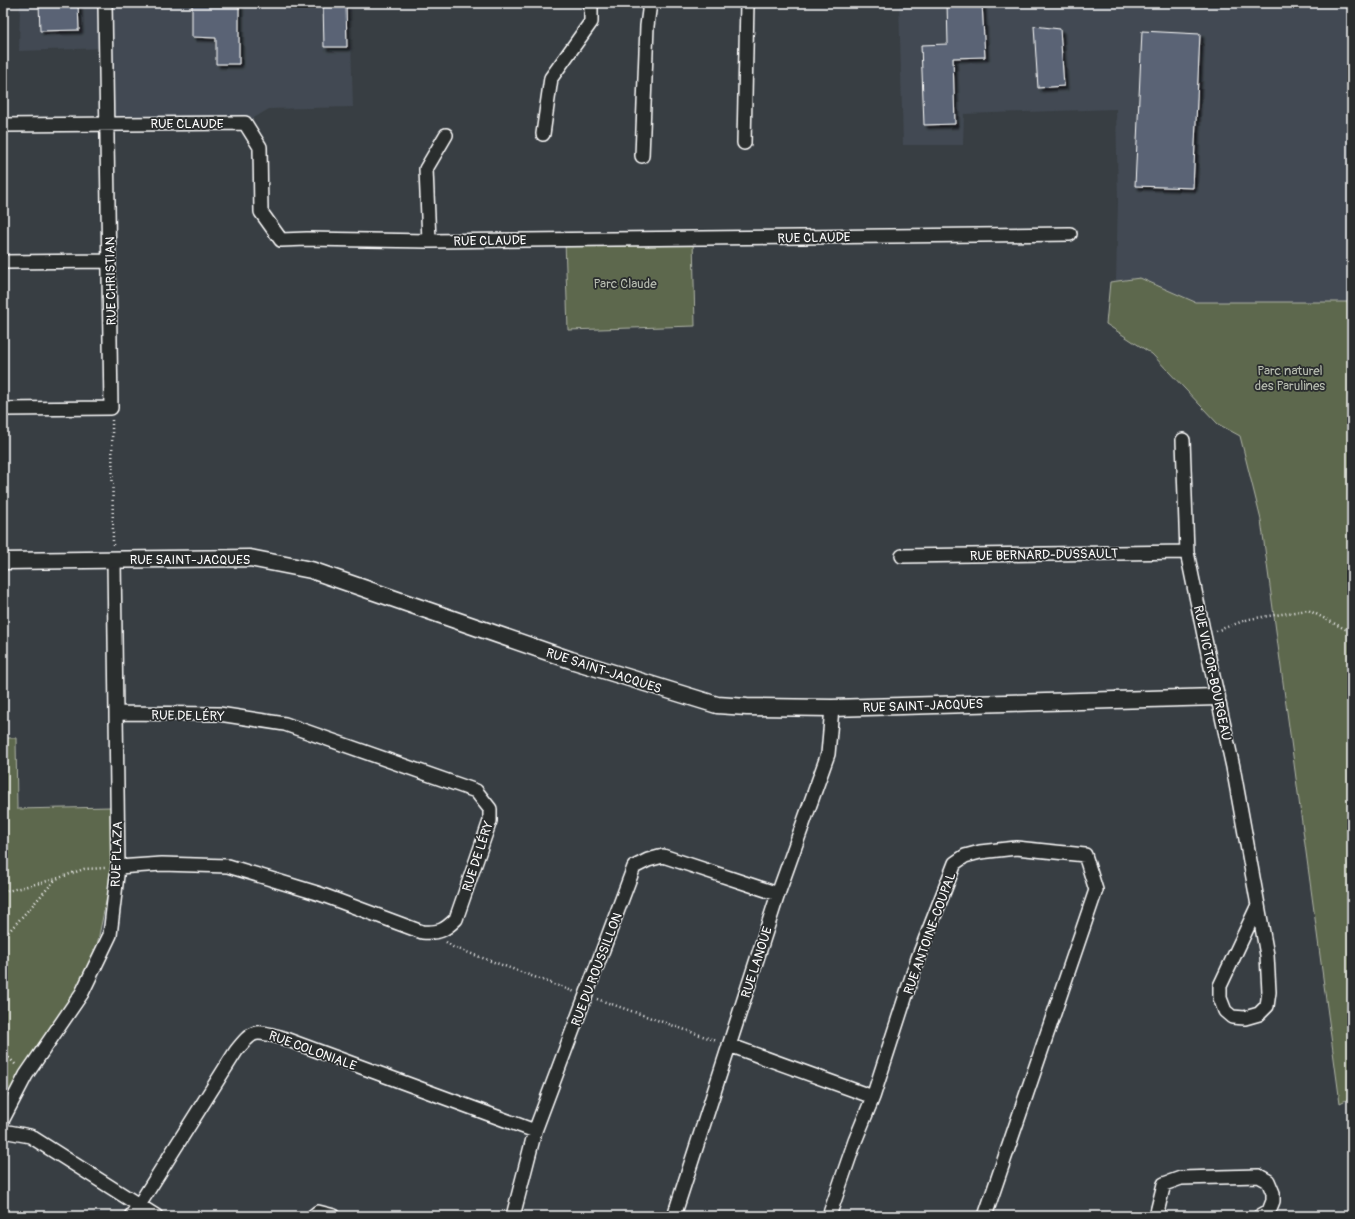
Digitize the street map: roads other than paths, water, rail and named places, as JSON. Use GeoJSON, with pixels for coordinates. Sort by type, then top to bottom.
{"type":"FeatureCollection","features":[{"type":"Feature","properties":{"kind":"street","name":"RUE CHRISTIAN"},"geometry":{"type":"LineString","coordinates":[[3,409],[112,408],[105,3]]}},
{"type":"Feature","properties":{"kind":"street"},"geometry":{"type":"LineString","coordinates":[[543,134],[551,78],[591,22],[590,3]]}},
{"type":"Feature","properties":{"kind":"street"},"geometry":{"type":"LineString","coordinates":[[642,156],[647,26],[650,3]]}},
{"type":"Feature","properties":{"kind":"street"},"geometry":{"type":"LineString","coordinates":[[744,143],[746,3]]}},
{"type":"Feature","properties":{"kind":"street","name":"RUE CLAUDE"},"geometry":{"type":"LineString","coordinates":[[3,125],[245,123],[260,147],[261,212],[281,240],[429,241],[1070,234]]}},
{"type":"Feature","properties":{"kind":"street"},"geometry":{"type":"LineString","coordinates":[[429,241],[426,169],[446,135]]}},
{"type":"Feature","properties":{"kind":"street"},"geometry":{"type":"LineString","coordinates":[[3,262],[109,261]]}},
{"type":"Feature","properties":{"kind":"street","name":"RUE VICTOR-BOURGEAU"},"geometry":{"type":"LineString","coordinates":[[1183,440],[1187,552],[1233,767],[1258,905],[1267,956],[1269,992],[1267,1006],[1259,1014],[1245,1018],[1232,1017],[1225,1011],[1220,998],[1220,986],[1258,905]]}},
{"type":"Feature","properties":{"kind":"street","name":"RUE BERNARD-DUSSAULT"},"geometry":{"type":"LineString","coordinates":[[902,556],[1187,552]]}},
{"type":"Feature","properties":{"kind":"street","name":"RUE SAINT-JACQUES"},"geometry":{"type":"LineString","coordinates":[[3,561],[250,558],[311,570],[571,660],[717,705],[832,708],[1217,697]]}},
{"type":"Feature","properties":{"kind":"street","name":"RUE PLAZA"},"geometry":{"type":"LineString","coordinates":[[3,1119],[26,1075],[82,993],[110,935],[118,867],[114,560]]}},
{"type":"Feature","properties":{"kind":"street","name":"RUE LANOUE"},"geometry":{"type":"LineString","coordinates":[[674,1216],[778,894],[828,754],[832,708]]}},
{"type":"Feature","properties":{"kind":"street","name":"RUE DE LÉRY"},"geometry":{"type":"LineString","coordinates":[[116,713],[219,714],[285,724],[476,791],[490,809],[490,821],[456,919],[446,928],[434,932],[422,932],[320,894],[228,866],[162,864],[118,867]]}},
{"type":"Feature","properties":{"kind":"street","name":"RUE ANTOINE-COUPAL"},"geometry":{"type":"LineString","coordinates":[[829,1216],[873,1097],[918,958],[955,863],[965,856],[980,852],[1016,848],[1085,855],[1096,890],[985,1216]]}},
{"type":"Feature","properties":{"kind":"street","name":"RUE DU ROUSSILLON"},"geometry":{"type":"LineString","coordinates":[[512,1216],[535,1131],[634,867],[648,860],[662,856],[778,894]]}},
{"type":"Feature","properties":{"kind":"street","name":"RUE COLONIALE"},"geometry":{"type":"LineString","coordinates":[[131,1216],[236,1051],[248,1036],[262,1032],[288,1040],[535,1131]]}},
{"type":"Feature","properties":{"kind":"street"},"geometry":{"type":"LineString","coordinates":[[729,1045],[873,1097]]}},
{"type":"Feature","properties":{"kind":"street"},"geometry":{"type":"LineString","coordinates":[[3,1131],[30,1136],[156,1216]]}},
{"type":"Feature","properties":{"kind":"street"},"geometry":{"type":"LineString","coordinates":[[1156,1216],[1164,1184],[1172,1180],[1181,1178],[1259,1176],[1268,1181],[1273,1193],[1273,1201],[1268,1211],[1260,1216]]}},
{"type":"Feature","properties":{"kind":"street"},"geometry":{"type":"LineString","coordinates":[[313,1216],[318,1212],[334,1216]]}},
{"type":"Feature","properties":{"kind":"park label","name":"Parc Claude"},"geometry":{"type":"Point","coordinates":[625,283]}},
{"type":"Feature","properties":{"kind":"park label","name":"Parc naturel des Parulines"},"geometry":{"type":"Point","coordinates":[1290,378]}}]}
